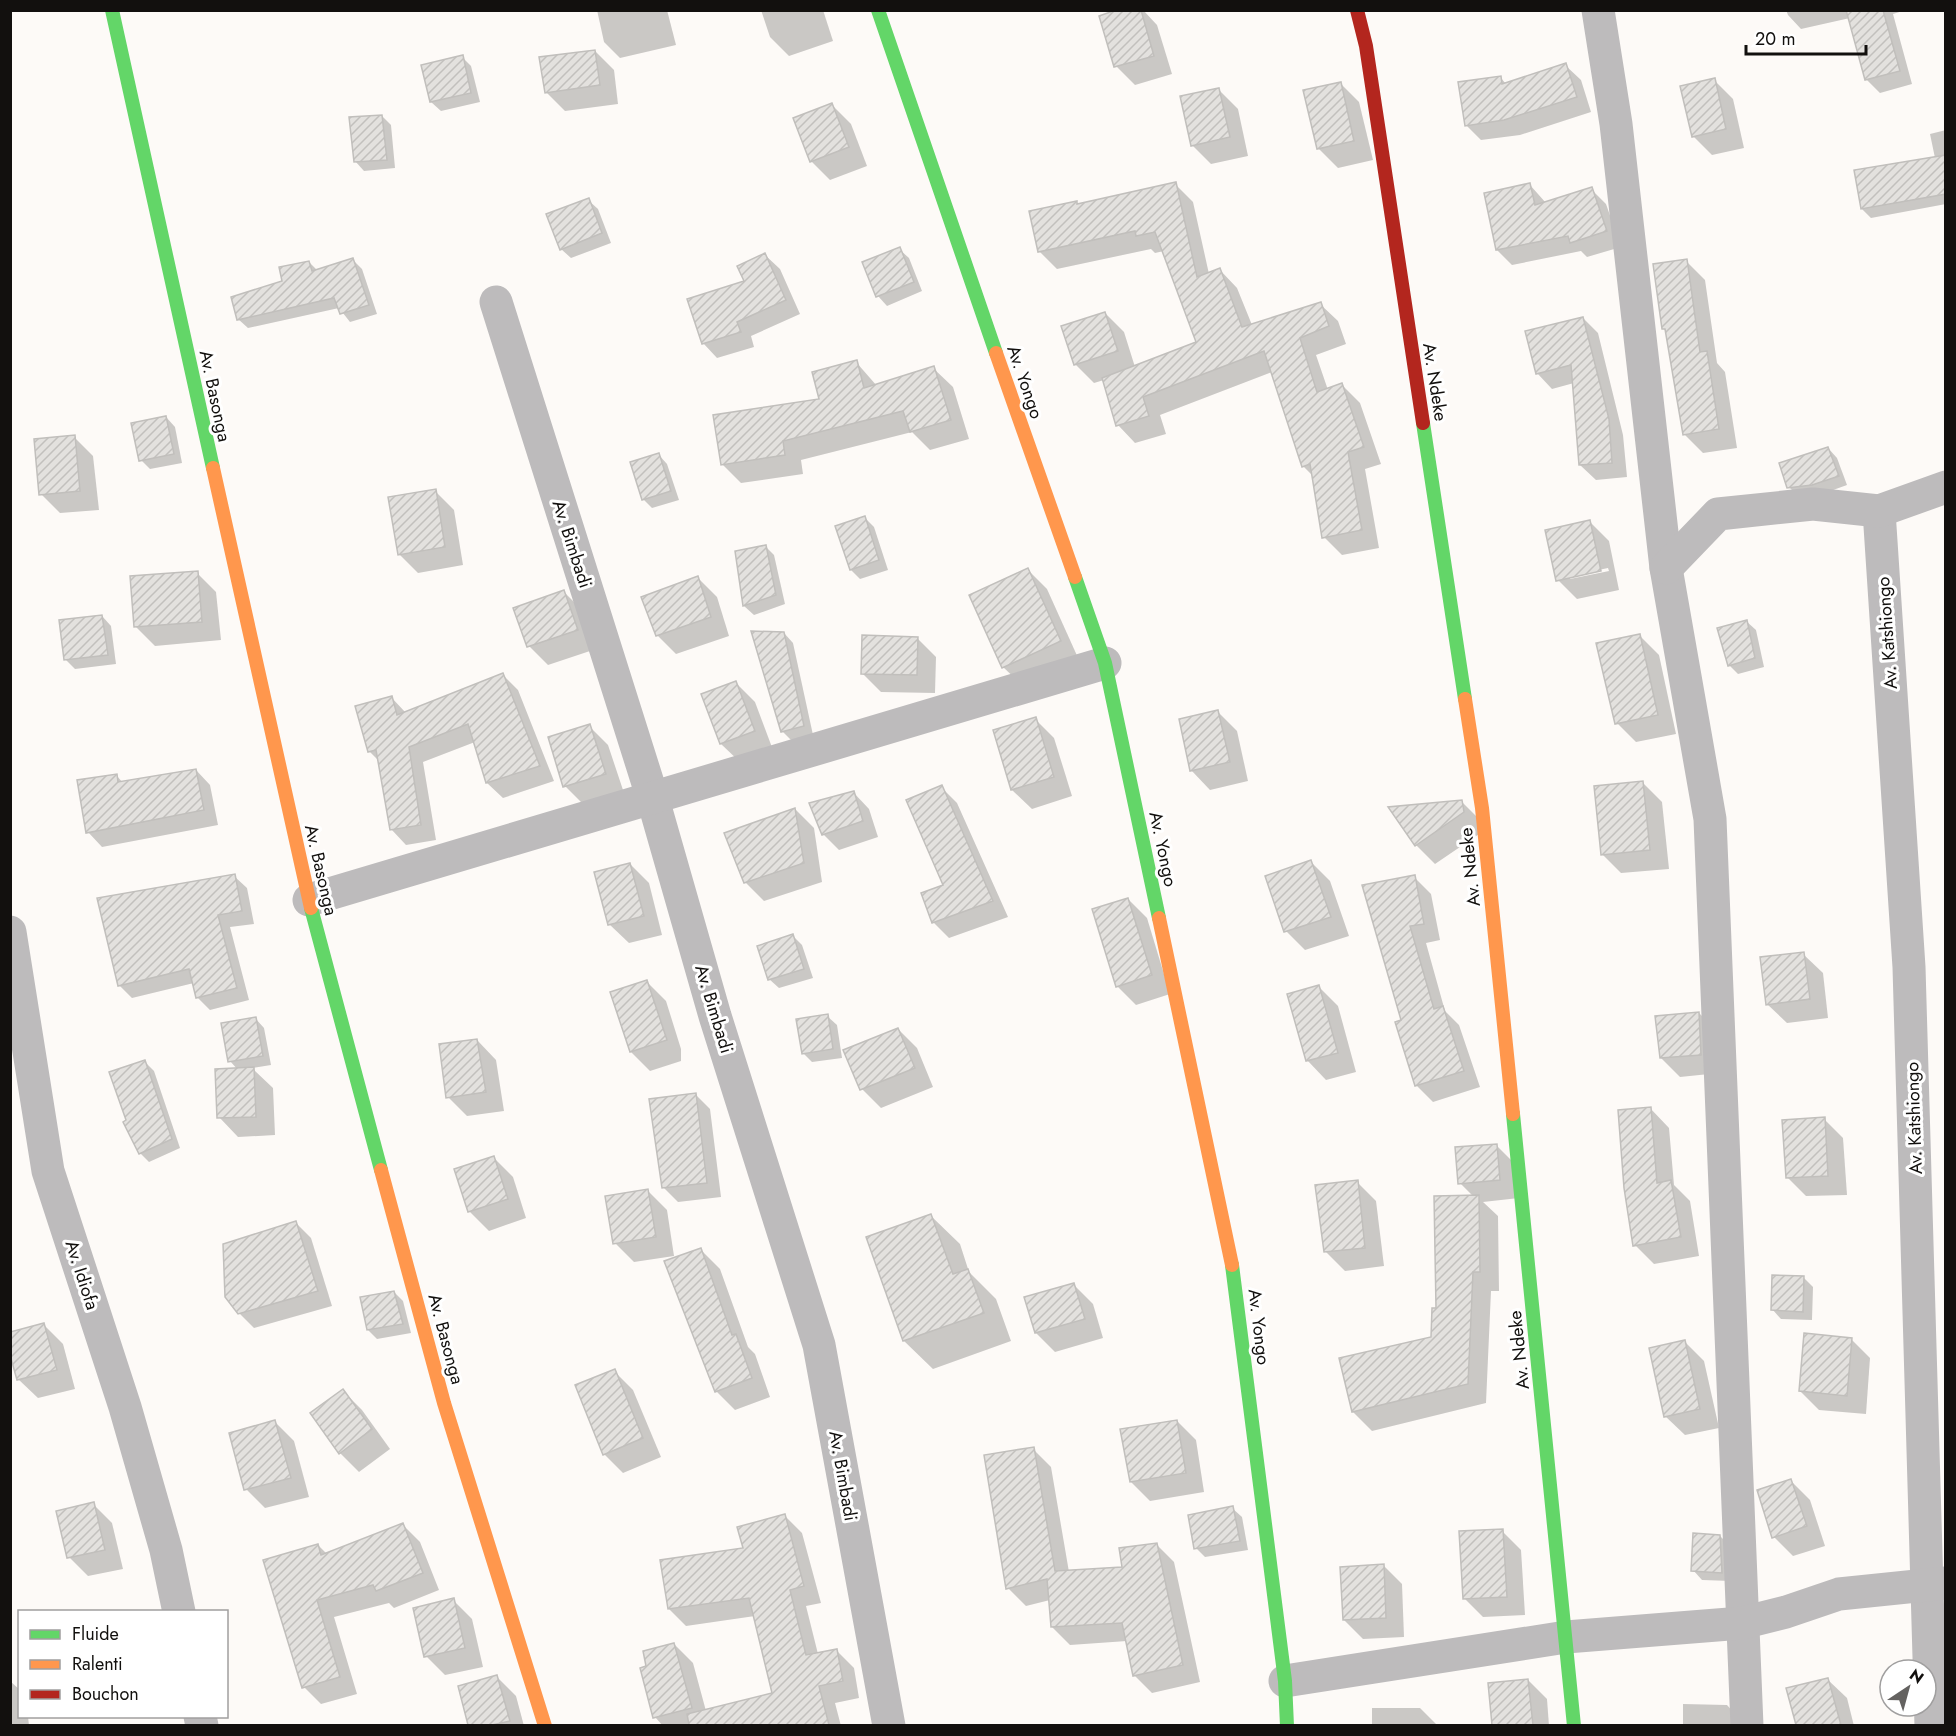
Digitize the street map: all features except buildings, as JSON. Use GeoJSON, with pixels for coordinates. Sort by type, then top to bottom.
{"type":"FeatureCollection","features":[{"type":"Feature","properties":{"kind":"street","name":"Av. Basonga"},"geometry":{"type":"LineString","coordinates":[[112,10],[309,900],[444,1403],[544,1725]]}},
{"type":"Feature","properties":{"kind":"street","name":"Av. Yongo"},"geometry":{"type":"LineString","coordinates":[[878,10],[929,165],[1105,663],[1234,1276],[1285,1682],[1287,1725]]}},
{"type":"Feature","properties":{"kind":"street","name":"Av. Ndeke"},"geometry":{"type":"LineString","coordinates":[[1357,10],[1366,46],[1482,808],[1574,1725]]}},
{"type":"Feature","properties":{"kind":"street"},"geometry":{"type":"LineString","coordinates":[[1598,10],[1616,124],[1666,568],[1710,819],[1733,1334],[1747,1725]]}},
{"type":"Feature","properties":{"kind":"street","name":"Av. Bimbadi"},"geometry":{"type":"LineString","coordinates":[[496,302],[652,796],[715,1016],[819,1345],[889,1725]]}},
{"type":"Feature","properties":{"kind":"street"},"geometry":{"type":"LineString","coordinates":[[1666,568],[1718,514],[1813,504],[1879,512],[1946,487]]}},
{"type":"Feature","properties":{"kind":"street","name":"Av. Katshiongo"},"geometry":{"type":"LineString","coordinates":[[1879,512],[1909,967],[1937,1584],[1931,1725]]}},
{"type":"Feature","properties":{"kind":"street"},"geometry":{"type":"LineString","coordinates":[[309,900],[1105,663]]}},
{"type":"Feature","properties":{"kind":"street","name":"Av. Idiofa"},"geometry":{"type":"LineString","coordinates":[[10,932],[48,1171],[125,1407],[166,1550],[179,1610]]}},
{"type":"Feature","properties":{"kind":"street"},"geometry":{"type":"LineString","coordinates":[[1285,1682],[1566,1636],[1742,1623],[1786,1612],[1839,1594],[1937,1584]]}},
{"type":"Feature","properties":{"kind":"traffic: fast"},"geometry":{"type":"LineString","coordinates":[[112,10],[213,468]]}},
{"type":"Feature","properties":{"kind":"traffic: fast"},"geometry":{"type":"LineString","coordinates":[[878,10],[996,353]]}},
{"type":"Feature","properties":{"kind":"traffic: fast"},"geometry":{"type":"LineString","coordinates":[[1423,423],[1465,699]]}},
{"type":"Feature","properties":{"kind":"traffic: fast"},"geometry":{"type":"LineString","coordinates":[[1075,577],[1105,663],[1159,918]]}},
{"type":"Feature","properties":{"kind":"traffic: fast"},"geometry":{"type":"LineString","coordinates":[[311,908],[381,1170]]}},
{"type":"Feature","properties":{"kind":"traffic: fast"},"geometry":{"type":"LineString","coordinates":[[1513,1114],[1574,1726]]}},
{"type":"Feature","properties":{"kind":"traffic: fast"},"geometry":{"type":"LineString","coordinates":[[1232,1265],[1285,1681],[1287,1726]]}},
{"type":"Feature","properties":{"kind":"traffic: slow"},"geometry":{"type":"LineString","coordinates":[[996,353],[1075,577]]}},
{"type":"Feature","properties":{"kind":"traffic: slow"},"geometry":{"type":"LineString","coordinates":[[213,468],[311,908]]}},
{"type":"Feature","properties":{"kind":"traffic: slow"},"geometry":{"type":"LineString","coordinates":[[1465,699],[1482,808],[1513,1114]]}},
{"type":"Feature","properties":{"kind":"traffic: slow"},"geometry":{"type":"LineString","coordinates":[[1159,918],[1232,1265]]}},
{"type":"Feature","properties":{"kind":"traffic: slow"},"geometry":{"type":"LineString","coordinates":[[381,1170],[444,1403],[545,1726]]}},
{"type":"Feature","properties":{"kind":"traffic: jam"},"geometry":{"type":"LineString","coordinates":[[1357,10],[1366,46],[1423,423]]}}]}
